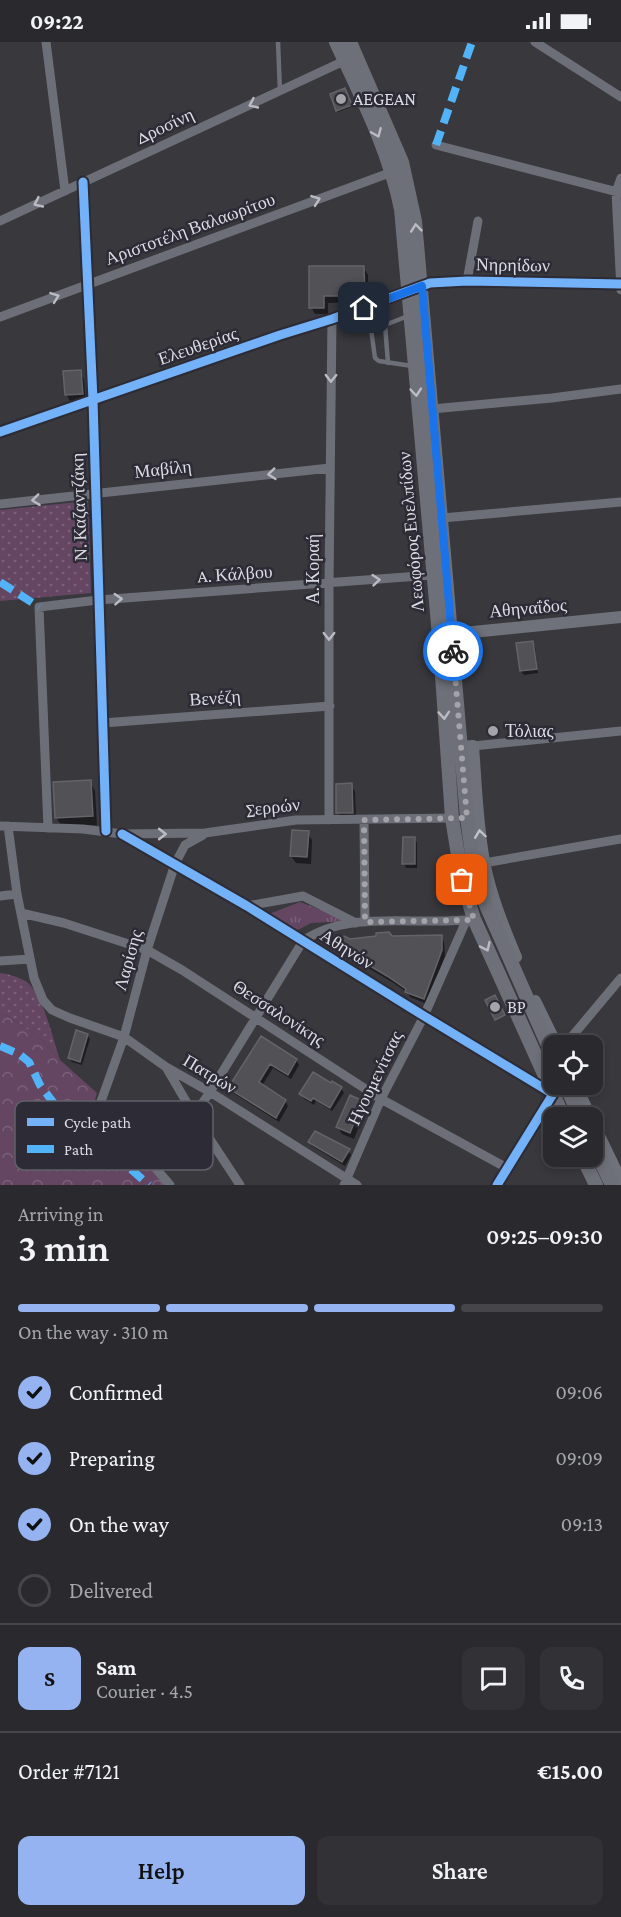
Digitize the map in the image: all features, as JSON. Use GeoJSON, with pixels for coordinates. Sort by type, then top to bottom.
{"type":"FeatureCollection","features":[{"type":"Feature","properties":{"kind":"main road","name":"Λεωφόρος Ευελπίδων"},"geometry":{"type":"LineString","coordinates":[[336,42],[392,172],[401,209],[433,575],[467,747],[467,818],[475,875],[481,894],[543,1036]]}},
{"type":"Feature","properties":{"kind":"main road","name":"Λεωφόρος Ευελπίδων"},"geometry":{"type":"LineString","coordinates":[[350,42],[402,162],[415,221],[442,518],[452,818],[462,880],[470,920],[543,1073]]}},
{"type":"Feature","properties":{"kind":"main road"},"geometry":{"type":"LineString","coordinates":[[603,1166],[612,1185]]}},
{"type":"Feature","properties":{"kind":"main road"},"geometry":{"type":"LineString","coordinates":[[587,1167],[596,1185]]}},
{"type":"Feature","properties":{"kind":"street"},"geometry":{"type":"LineString","coordinates":[[46,42],[66,191]]}},
{"type":"Feature","properties":{"kind":"street"},"geometry":{"type":"LineString","coordinates":[[535,42],[621,97]]}},
{"type":"Feature","properties":{"kind":"street","name":"Δροσίνη"},"geometry":{"type":"LineString","coordinates":[[0,221],[344,61]]}},
{"type":"Feature","properties":{"kind":"street"},"geometry":{"type":"LineString","coordinates":[[436,145],[618,193]]}},
{"type":"Feature","properties":{"kind":"street","name":"Αριστοτέλη Βαλαωρίτου"},"geometry":{"type":"LineString","coordinates":[[0,317],[392,172]]}},
{"type":"Feature","properties":{"kind":"street"},"geometry":{"type":"LineString","coordinates":[[621,178],[618,193],[621,290]]}},
{"type":"Feature","properties":{"kind":"street","name":"Ν. Καζαντζάκη"},"geometry":{"type":"LineString","coordinates":[[83,182],[89,285],[106,831]]}},
{"type":"Feature","properties":{"kind":"street"},"geometry":{"type":"LineString","coordinates":[[467,281],[478,221]]}},
{"type":"Feature","properties":{"kind":"street","name":"Νηρηίδων"},"geometry":{"type":"LineString","coordinates":[[408,292],[436,282],[620,284]]}},
{"type":"Feature","properties":{"kind":"street","name":"Ελευθερίας"},"geometry":{"type":"LineString","coordinates":[[0,432],[280,335],[332,320],[408,292]]}},
{"type":"Feature","properties":{"kind":"street","name":"Α. Κοραή"},"geometry":{"type":"LineString","coordinates":[[329,820],[328,584],[332,320]]}},
{"type":"Feature","properties":{"kind":"street"},"geometry":{"type":"LineString","coordinates":[[432,409],[621,389]]}},
{"type":"Feature","properties":{"kind":"street","name":"Μαβίλη"},"geometry":{"type":"LineString","coordinates":[[0,504],[330,468]]}},
{"type":"Feature","properties":{"kind":"street"},"geometry":{"type":"LineString","coordinates":[[442,518],[621,502]]}},
{"type":"Feature","properties":{"kind":"street","name":"A. Κάλβου"},"geometry":{"type":"LineString","coordinates":[[48,828],[39,607],[98,600],[433,575]]}},
{"type":"Feature","properties":{"kind":"street","name":"Αθηναΐδος"},"geometry":{"type":"LineString","coordinates":[[445,635],[621,617]]}},
{"type":"Feature","properties":{"kind":"street","name":"Βενέζη"},"geometry":{"type":"LineString","coordinates":[[103,723],[330,706]]}},
{"type":"Feature","properties":{"kind":"street"},"geometry":{"type":"LineString","coordinates":[[551,1035],[501,921],[484,863],[467,747],[621,731]]}},
{"type":"Feature","properties":{"kind":"street","name":"Σερρών"},"geometry":{"type":"LineString","coordinates":[[48,828],[83,829],[122,834],[205,833],[296,820],[467,818]]}},
{"type":"Feature","properties":{"kind":"street"},"geometry":{"type":"LineString","coordinates":[[361,922],[364,820]]}},
{"type":"Feature","properties":{"kind":"street"},"geometry":{"type":"LineString","coordinates":[[0,961],[30,959],[4,826],[48,828]]}},
{"type":"Feature","properties":{"kind":"street","name":"Λαρίσης"},"geometry":{"type":"LineString","coordinates":[[101,1101],[124,1037],[147,950],[175,864],[185,845],[205,833]]}},
{"type":"Feature","properties":{"kind":"street","name":"Αθηνών"},"geometry":{"type":"LineString","coordinates":[[122,834],[247,906],[543,1088]]}},
{"type":"Feature","properties":{"kind":"street"},"geometry":{"type":"LineString","coordinates":[[484,863],[621,839]]}},
{"type":"Feature","properties":{"kind":"street"},"geometry":{"type":"LineString","coordinates":[[0,896],[17,894]]}},
{"type":"Feature","properties":{"kind":"street"},"geometry":{"type":"LineString","coordinates":[[247,906],[303,896],[361,922]]}},
{"type":"Feature","properties":{"kind":"street","name":"Θεσσαλονίκης"},"geometry":{"type":"LineString","coordinates":[[21,913],[64,923],[147,950],[381,1099],[507,1168]]}},
{"type":"Feature","properties":{"kind":"street"},"geometry":{"type":"LineString","coordinates":[[204,1101],[303,941],[313,933],[328,927],[361,922],[470,920]]}},
{"type":"Feature","properties":{"kind":"street","name":"Ηγουμενίτσας"},"geometry":{"type":"LineString","coordinates":[[345,1182],[381,1099],[470,920]]}},
{"type":"Feature","properties":{"kind":"street","name":"Πατρών"},"geometry":{"type":"LineString","coordinates":[[30,959],[34,978],[43,1000],[52,1010],[124,1037],[166,1067],[210,1092],[345,1182],[357,1185]]}},
{"type":"Feature","properties":{"kind":"street"},"geometry":{"type":"LineString","coordinates":[[573,1035],[621,978]]}},
{"type":"Feature","properties":{"kind":"street"},"geometry":{"type":"LineString","coordinates":[[166,1067],[186,1101]]}},
{"type":"Feature","properties":{"kind":"street"},"geometry":{"type":"LineString","coordinates":[[497,1185],[552,1095]]}},
{"type":"Feature","properties":{"kind":"street"},"geometry":{"type":"LineString","coordinates":[[603,1139],[617,1164],[621,1181]]}},
{"type":"Feature","properties":{"kind":"street"},"geometry":{"type":"LineString","coordinates":[[213,1144],[240,1185]]}},
{"type":"Feature","properties":{"kind":"street","name":"Λαρίσης"},"geometry":{"type":"LineString","coordinates":[[157,1170],[170,1185]]}},
{"type":"Feature","properties":{"kind":"lane"},"geometry":{"type":"LineString","coordinates":[[278,42],[280,92]]}},
{"type":"Feature","properties":{"kind":"lane"},"geometry":{"type":"LineString","coordinates":[[380,302],[388,363]]}},
{"type":"Feature","properties":{"kind":"lane"},"geometry":{"type":"LineString","coordinates":[[410,315],[371,329],[373,354],[377,360],[414,366]]}},
{"type":"Feature","properties":{"kind":"green space"},"geometry":{"type":"Polygon","coordinates":[[[88,501],[91,593],[0,601],[0,510],[88,501]]]}},
{"type":"Feature","properties":{"kind":"green space"},"geometry":{"type":"Polygon","coordinates":[[[300,902],[350,921],[311,923],[296,931],[269,914],[300,902]]]}},
{"type":"Feature","properties":{"kind":"green space"},"geometry":{"type":"Polygon","coordinates":[[[0,973],[24,980],[36,993],[48,1021],[60,1060],[41,1039],[5,1014],[0,1015],[0,973]]]}},
{"type":"Feature","properties":{"kind":"green space"},"geometry":{"type":"Polygon","coordinates":[[[5,1014],[41,1039],[60,1060],[97,1093],[95,1101],[15,1101],[15,1170],[156,1170],[168,1185],[0,1185],[0,1015],[5,1014]]]}},
{"type":"Feature","properties":{"kind":"building","name":"AEGEAN"},"geometry":{"type":"Polygon","coordinates":[[[345,88],[352,105],[336,111],[330,94],[345,88]]]}},
{"type":"Feature","properties":{"kind":"building"},"geometry":{"type":"Polygon","coordinates":[[[309,266],[364,266],[365,296],[324,296],[324,308],[309,308],[309,266]]]}},
{"type":"Feature","properties":{"kind":"building"},"geometry":{"type":"Polygon","coordinates":[[[81,370],[83,394],[65,395],[63,371],[81,370]]]}},
{"type":"Feature","properties":{"kind":"building"},"geometry":{"type":"Polygon","coordinates":[[[533,641],[537,669],[520,671],[516,643],[533,641]]]}},
{"type":"Feature","properties":{"kind":"building"},"geometry":{"type":"Polygon","coordinates":[[[91,780],[93,816],[55,818],[53,782],[91,780]]]}},
{"type":"Feature","properties":{"kind":"building"},"geometry":{"type":"Polygon","coordinates":[[[352,783],[353,813],[336,813],[336,784],[352,783]]]}},
{"type":"Feature","properties":{"kind":"building"},"geometry":{"type":"Polygon","coordinates":[[[292,830],[309,831],[307,857],[290,856],[292,830]]]}},
{"type":"Feature","properties":{"kind":"building"},"geometry":{"type":"Polygon","coordinates":[[[403,837],[415,837],[415,864],[402,864],[403,837]]]}},
{"type":"Feature","properties":{"kind":"building"},"geometry":{"type":"Polygon","coordinates":[[[389,932],[392,936],[442,935],[442,950],[424,999],[405,992],[406,989],[387,976],[331,943],[344,936],[350,939],[389,932]]]}},
{"type":"Feature","properties":{"kind":"building","name":"BP"},"geometry":{"type":"Polygon","coordinates":[[[495,995],[505,1015],[495,1020],[485,1000],[495,995]]]}},
{"type":"Feature","properties":{"kind":"building"},"geometry":{"type":"Polygon","coordinates":[[[76,1030],[88,1034],[80,1062],[68,1058],[76,1030]]]}},
{"type":"Feature","properties":{"kind":"building"},"geometry":{"type":"Polygon","coordinates":[[[261,1036],[297,1059],[288,1075],[270,1064],[259,1082],[286,1100],[276,1118],[228,1088],[261,1036]]]}},
{"type":"Feature","properties":{"kind":"building"},"geometry":{"type":"Polygon","coordinates":[[[313,1072],[342,1087],[330,1108],[313,1098],[311,1101],[299,1094],[313,1072]]]}},
{"type":"Feature","properties":{"kind":"building"},"geometry":{"type":"Polygon","coordinates":[[[350,1095],[363,1101],[350,1133],[336,1127],[350,1095]]]}},
{"type":"Feature","properties":{"kind":"building"},"geometry":{"type":"Polygon","coordinates":[[[315,1131],[350,1149],[342,1162],[308,1142],[315,1131]]]}},
{"type":"Feature","properties":{"kind":"marked path"},"geometry":{"type":"LineString","coordinates":[[436,145],[472,42]]}},
{"type":"Feature","properties":{"kind":"marked path"},"geometry":{"type":"LineString","coordinates":[[0,582],[39,607]]}},
{"type":"Feature","properties":{"kind":"marked path"},"geometry":{"type":"LineString","coordinates":[[0,1046],[19,1054],[29,1062],[40,1085],[52,1101]]}},
{"type":"Feature","properties":{"kind":"marked path"},"geometry":{"type":"LineString","coordinates":[[132,1170],[149,1185]]}},
{"type":"Feature","properties":{"kind":"cycle path"},"geometry":{"type":"LineString","coordinates":[[83,182],[93,400],[106,831]]}},
{"type":"Feature","properties":{"kind":"cycle path"},"geometry":{"type":"LineString","coordinates":[[0,432],[332,319],[430,283],[467,281],[620,284]]}},
{"type":"Feature","properties":{"kind":"cycle path"},"geometry":{"type":"LineString","coordinates":[[122,834],[247,906],[553,1094],[497,1185]]}},
{"type":"Feature","properties":{"kind":"way so far"},"geometry":{"type":"LineString","coordinates":[[453,651],[467,818],[364,820],[365,922],[474,920],[462,880]]}},
{"type":"Feature","properties":{"kind":"place","name":"AEGEAN"},"geometry":{"type":"Point","coordinates":[341,99]}},
{"type":"Feature","properties":{"kind":"place","name":"Τόλιας"},"geometry":{"type":"Point","coordinates":[493,731]}},
{"type":"Feature","properties":{"kind":"place","name":"BP"},"geometry":{"type":"Point","coordinates":[495,1007]}},
{"type":"Feature","properties":{"kind":"route"},"geometry":{"type":"LineString","coordinates":[[364,308],[422,286],[453,651]]}}]}
